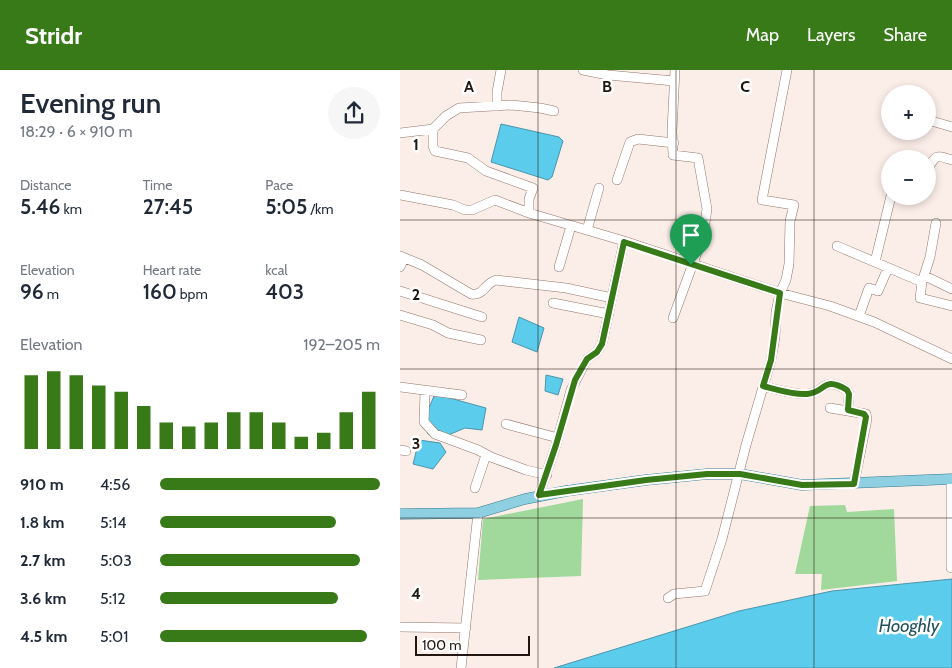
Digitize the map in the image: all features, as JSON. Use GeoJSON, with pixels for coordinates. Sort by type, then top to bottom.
{"type":"FeatureCollection","features":[{"type":"Feature","properties":{"kind":"main road"},"geometry":{"type":"LineString","coordinates":[[400,514],[478,513],[539,495],[675,476],[740,474],[802,485],[951,479]]}},
{"type":"Feature","properties":{"kind":"street"},"geometry":{"type":"LineString","coordinates":[[497,106],[497,92],[501,70]]}},
{"type":"Feature","properties":{"kind":"street"},"geometry":{"type":"LineString","coordinates":[[583,70],[608,75],[674,81]]}},
{"type":"Feature","properties":{"kind":"street"},"geometry":{"type":"LineString","coordinates":[[673,318],[703,236],[707,209],[698,158],[673,155],[672,131],[675,70]]}},
{"type":"Feature","properties":{"kind":"street"},"geometry":{"type":"LineString","coordinates":[[668,598],[674,594],[705,591],[722,539],[746,445],[771,360],[780,293],[786,280],[789,264],[790,222],[794,205],[762,200],[788,70]]}},
{"type":"Feature","properties":{"kind":"street"},"geometry":{"type":"LineString","coordinates":[[400,133],[433,130],[446,116],[459,108],[497,106],[540,108],[554,111]]}},
{"type":"Feature","properties":{"kind":"street"},"geometry":{"type":"LineString","coordinates":[[936,122],[952,127]]}},
{"type":"Feature","properties":{"kind":"street"},"geometry":{"type":"LineString","coordinates":[[433,130],[433,146],[435,151],[468,158],[486,171],[533,188],[529,199],[529,212]]}},
{"type":"Feature","properties":{"kind":"street"},"geometry":{"type":"LineString","coordinates":[[617,180],[630,142],[638,139],[674,143]]}},
{"type":"Feature","properties":{"kind":"street"},"geometry":{"type":"LineString","coordinates":[[936,157],[952,160]]}},
{"type":"Feature","properties":{"kind":"street"},"geometry":{"type":"LineString","coordinates":[[587,230],[599,188]]}},
{"type":"Feature","properties":{"kind":"street"},"geometry":{"type":"LineString","coordinates":[[400,195],[453,205],[466,210],[472,210],[495,200],[691,265],[859,316],[898,332],[952,359]]}},
{"type":"Feature","properties":{"kind":"street"},"geometry":{"type":"LineString","coordinates":[[875,262],[889,205]]}},
{"type":"Feature","properties":{"kind":"street"},"geometry":{"type":"LineString","coordinates":[[936,223],[920,298],[952,306]]}},
{"type":"Feature","properties":{"kind":"street"},"geometry":{"type":"LineString","coordinates":[[559,267],[571,226]]}},
{"type":"Feature","properties":{"kind":"street"},"geometry":{"type":"LineString","coordinates":[[539,495],[575,380],[587,359],[600,348],[624,242]]}},
{"type":"Feature","properties":{"kind":"street"},"geometry":{"type":"LineString","coordinates":[[837,246],[888,268],[952,288]]}},
{"type":"Feature","properties":{"kind":"street"},"geometry":{"type":"LineString","coordinates":[[400,267],[402,257],[422,265],[471,294],[476,295],[482,292],[492,281],[496,280],[566,288],[612,298]]}},
{"type":"Feature","properties":{"kind":"street"},"geometry":{"type":"LineString","coordinates":[[859,316],[869,288],[878,291],[888,268]]}},
{"type":"Feature","properties":{"kind":"street"},"geometry":{"type":"LineString","coordinates":[[400,290],[482,317]]}},
{"type":"Feature","properties":{"kind":"street"},"geometry":{"type":"LineString","coordinates":[[553,303],[609,314]]}},
{"type":"Feature","properties":{"kind":"street"},"geometry":{"type":"LineString","coordinates":[[400,315],[433,325],[448,333],[481,340]]}},
{"type":"Feature","properties":{"kind":"street"},"geometry":{"type":"LineString","coordinates":[[763,386],[806,394],[828,384],[834,384],[847,390],[849,394],[848,410]]}},
{"type":"Feature","properties":{"kind":"street"},"geometry":{"type":"LineString","coordinates":[[400,388],[462,395]]}},
{"type":"Feature","properties":{"kind":"street"},"geometry":{"type":"LineString","coordinates":[[425,391],[424,422],[436,434],[526,470],[546,475]]}},
{"type":"Feature","properties":{"kind":"street"},"geometry":{"type":"LineString","coordinates":[[830,408],[848,410],[864,414],[866,417],[854,484]]}},
{"type":"Feature","properties":{"kind":"street"},"geometry":{"type":"LineString","coordinates":[[506,424],[558,438]]}},
{"type":"Feature","properties":{"kind":"street"},"geometry":{"type":"LineString","coordinates":[[475,488],[486,455]]}},
{"type":"Feature","properties":{"kind":"street"},"geometry":{"type":"LineString","coordinates":[[951,479],[951,568]]}},
{"type":"Feature","properties":{"kind":"street"},"geometry":{"type":"LineString","coordinates":[[461,668],[478,513]]}},
{"type":"Feature","properties":{"kind":"street"},"geometry":{"type":"LineString","coordinates":[[400,627],[466,628]]}},
{"type":"Feature","properties":{"kind":"green space"},"geometry":{"type":"Polygon","coordinates":[[[583,499],[581,576],[478,580],[483,519],[583,499]]]}},
{"type":"Feature","properties":{"kind":"green space"},"geometry":{"type":"Polygon","coordinates":[[[845,505],[847,512],[894,509],[897,581],[821,590],[822,574],[795,574],[810,506],[845,505]]]}},
{"type":"Feature","properties":{"kind":"water"},"geometry":{"type":"Polygon","coordinates":[[[501,124],[559,137],[563,141],[552,177],[548,180],[491,162],[501,124]]]}},
{"type":"Feature","properties":{"kind":"water"},"geometry":{"type":"Polygon","coordinates":[[[519,317],[544,328],[537,352],[512,342],[519,317]]]}},
{"type":"Feature","properties":{"kind":"water"},"geometry":{"type":"Polygon","coordinates":[[[546,375],[563,379],[558,395],[545,391],[546,375]]]}},
{"type":"Feature","properties":{"kind":"water"},"geometry":{"type":"Polygon","coordinates":[[[435,394],[486,408],[482,430],[465,428],[446,436],[428,434],[423,421],[435,394]]]}},
{"type":"Feature","properties":{"kind":"water"},"geometry":{"type":"Polygon","coordinates":[[[419,440],[440,443],[446,452],[433,469],[413,464],[419,440]]]}},
{"type":"Feature","properties":{"kind":"water","name":"Hooghly"},"geometry":{"type":"Polygon","coordinates":[[[952,579],[952,668],[554,668],[739,611],[832,591],[952,579]]]}},
{"type":"Feature","properties":{"kind":"route"},"geometry":{"type":"LineString","coordinates":[[624,242],[691,265],[780,293],[771,360],[763,386],[806,394],[810,394],[828,384],[839,385],[847,390],[849,394],[848,410],[866,414],[854,484],[802,485],[740,474],[707,474],[675,476],[539,495],[575,380],[587,359],[597,352],[602,344],[624,242]]}}]}
